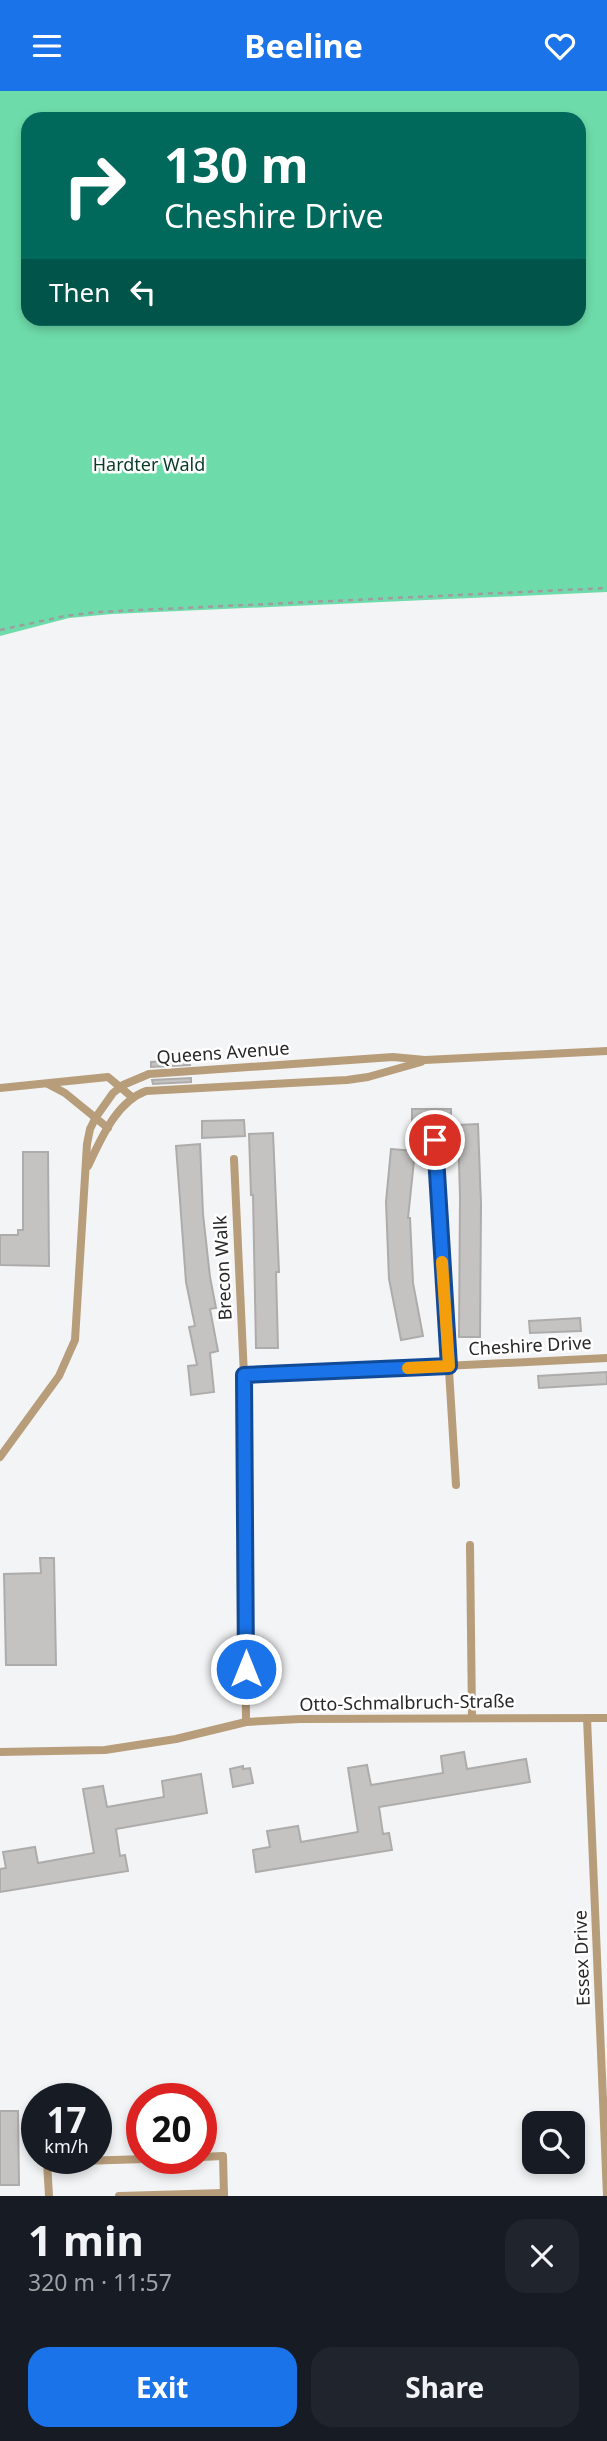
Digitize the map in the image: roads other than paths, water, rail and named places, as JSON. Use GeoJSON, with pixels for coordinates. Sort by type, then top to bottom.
{"type":"FeatureCollection","features":[{"type":"Feature","properties":{"kind":"lane","name":"Queens Avenue"},"geometry":{"type":"LineString","coordinates":[[121,1086],[135,1079],[160,1073],[393,1057],[425,1060],[607,1051]]}},
{"type":"Feature","properties":{"kind":"lane","name":"Queens Avenue"},"geometry":{"type":"LineString","coordinates":[[132,1097],[146,1091],[368,1077],[425,1060]]}},
{"type":"Feature","properties":{"kind":"lane"},"geometry":{"type":"LineString","coordinates":[[0,1088],[107,1077],[121,1086],[132,1097],[123,1105],[108,1128],[85,1172]]}},
{"type":"Feature","properties":{"kind":"lane"},"geometry":{"type":"LineString","coordinates":[[47,1084],[65,1093],[108,1128]]}},
{"type":"Feature","properties":{"kind":"lane"},"geometry":{"type":"LineString","coordinates":[[0,1457],[59,1376],[75,1340],[88,1136],[103,1104],[121,1086]]}},
{"type":"Feature","properties":{"kind":"lane"},"geometry":{"type":"LineString","coordinates":[[435,1140],[456,1485]]}},
{"type":"Feature","properties":{"kind":"lane","name":"Brecon Walk"},"geometry":{"type":"LineString","coordinates":[[234,1159],[244,1375],[247,1722]]}},
{"type":"Feature","properties":{"kind":"lane","name":"Cheshire Drive"},"geometry":{"type":"LineString","coordinates":[[244,1375],[607,1358]]}},
{"type":"Feature","properties":{"kind":"lane"},"geometry":{"type":"LineString","coordinates":[[470,1545],[472,1717]]}},
{"type":"Feature","properties":{"kind":"lane","name":"Essex Drive"},"geometry":{"type":"LineString","coordinates":[[587,1718],[603,1962],[607,2196]]}},
{"type":"Feature","properties":{"kind":"lane","name":"Otto-Schmalbruch-Straße"},"geometry":{"type":"LineString","coordinates":[[0,1752],[105,1750],[176,1739],[247,1722],[300,1719],[607,1718]]}},
{"type":"Feature","properties":{"kind":"lane"},"geometry":{"type":"LineString","coordinates":[[119,2196],[224,2195],[223,2156],[217,2156]]}},
{"type":"Feature","properties":{"kind":"lane"},"geometry":{"type":"LineString","coordinates":[[49,2196],[47,2162],[126,2160]]}},
{"type":"Feature","properties":{"kind":"park label","name":"Hardter Wald"},"geometry":{"type":"Point","coordinates":[149,465]}}]}
